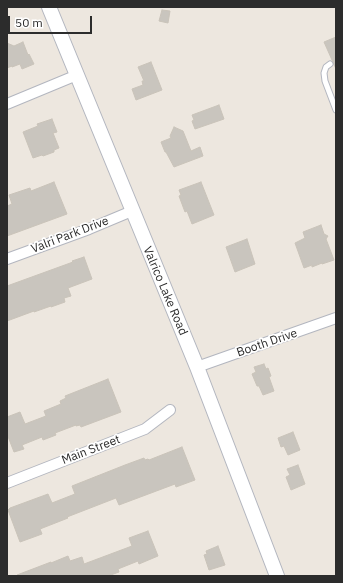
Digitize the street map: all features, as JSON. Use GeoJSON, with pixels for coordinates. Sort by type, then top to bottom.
{"type":"FeatureCollection","features":[{"type":"Feature","properties":{"kind":"street","name":"Valrico Lake Road"},"geometry":{"type":"LineString","coordinates":[[49,7],[197,367],[277,576]]}},
{"type":"Feature","properties":{"kind":"street"},"geometry":{"type":"LineString","coordinates":[[7,104],[77,75]]}},
{"type":"Feature","properties":{"kind":"street","name":"Valri Park Drive"},"geometry":{"type":"LineString","coordinates":[[7,259],[89,229],[132,211]]}},
{"type":"Feature","properties":{"kind":"street","name":"Booth Drive"},"geometry":{"type":"LineString","coordinates":[[197,367],[336,318]]}},
{"type":"Feature","properties":{"kind":"street","name":"Main Street"},"geometry":{"type":"LineString","coordinates":[[7,483],[145,429],[170,410]]}},
{"type":"Feature","properties":{"kind":"lane"},"geometry":{"type":"LineString","coordinates":[[330,64],[326,67],[324,73],[325,81],[336,110]]}},
{"type":"Feature","properties":{"kind":"building"},"geometry":{"type":"Polygon","coordinates":[[[162,10],[170,11],[168,23],[159,21],[162,10]]]}},
{"type":"Feature","properties":{"kind":"building"},"geometry":{"type":"Polygon","coordinates":[[[336,37],[336,69],[324,42],[336,37]]]}},
{"type":"Feature","properties":{"kind":"building"},"geometry":{"type":"Polygon","coordinates":[[[23,42],[28,55],[29,54],[34,64],[22,69],[20,64],[7,68],[7,43],[14,46],[23,42]]]}},
{"type":"Feature","properties":{"kind":"building"},"geometry":{"type":"Polygon","coordinates":[[[151,62],[162,90],[136,100],[132,89],[143,85],[142,81],[144,81],[138,67],[151,62]]]}},
{"type":"Feature","properties":{"kind":"building"},"geometry":{"type":"Polygon","coordinates":[[[219,105],[224,119],[195,129],[192,121],[194,120],[192,115],[219,105]]]}},
{"type":"Feature","properties":{"kind":"building"},"geometry":{"type":"Polygon","coordinates":[[[52,119],[57,132],[53,133],[59,148],[54,150],[54,152],[33,158],[23,132],[38,126],[37,124],[52,119]]]}},
{"type":"Feature","properties":{"kind":"building"},"geometry":{"type":"Polygon","coordinates":[[[174,127],[183,131],[191,151],[200,147],[203,156],[174,167],[161,142],[171,138],[170,136],[174,127]]]}},
{"type":"Feature","properties":{"kind":"building"},"geometry":{"type":"Polygon","coordinates":[[[54,182],[67,214],[7,236],[7,206],[12,204],[9,195],[30,188],[31,191],[54,182]]]}},
{"type":"Feature","properties":{"kind":"building"},"geometry":{"type":"Polygon","coordinates":[[[201,182],[214,215],[192,224],[187,211],[185,212],[179,196],[181,195],[179,190],[201,182]]]}},
{"type":"Feature","properties":{"kind":"building"},"geometry":{"type":"Polygon","coordinates":[[[321,225],[324,234],[328,236],[326,239],[334,260],[304,268],[295,243],[305,238],[303,232],[321,225]]]}},
{"type":"Feature","properties":{"kind":"building"},"geometry":{"type":"Polygon","coordinates":[[[247,239],[255,264],[235,272],[226,247],[247,239]]]}},
{"type":"Feature","properties":{"kind":"building"},"geometry":{"type":"Polygon","coordinates":[[[84,257],[92,279],[68,288],[71,296],[64,298],[65,302],[7,321],[7,286],[84,257]]]}},
{"type":"Feature","properties":{"kind":"building"},"geometry":{"type":"Polygon","coordinates":[[[264,364],[266,369],[268,368],[271,376],[269,377],[274,391],[263,395],[252,374],[256,372],[254,367],[264,364]]]}},
{"type":"Feature","properties":{"kind":"building"},"geometry":{"type":"Polygon","coordinates":[[[108,379],[121,412],[81,427],[80,425],[76,425],[55,433],[56,435],[43,440],[42,437],[22,445],[24,449],[14,452],[7,434],[7,417],[20,412],[25,424],[46,416],[44,411],[61,404],[60,401],[66,398],[65,396],[108,379]]]}},
{"type":"Feature","properties":{"kind":"building"},"geometry":{"type":"Polygon","coordinates":[[[293,432],[300,450],[288,455],[284,446],[281,447],[278,438],[293,432]]]}},
{"type":"Feature","properties":{"kind":"building"},"geometry":{"type":"Polygon","coordinates":[[[182,447],[195,480],[176,487],[175,484],[119,505],[116,498],[40,529],[42,534],[20,542],[8,510],[10,508],[48,494],[52,503],[75,494],[72,486],[144,458],[145,460],[149,460],[182,447]]]}},
{"type":"Feature","properties":{"kind":"building"},"geometry":{"type":"Polygon","coordinates":[[[298,465],[305,484],[291,490],[286,477],[290,475],[287,469],[298,465]]]}},
{"type":"Feature","properties":{"kind":"building"},"geometry":{"type":"Polygon","coordinates":[[[148,531],[158,556],[139,564],[138,561],[118,569],[119,572],[108,576],[17,576],[68,556],[70,561],[82,557],[84,564],[132,546],[129,538],[148,531]]]}},
{"type":"Feature","properties":{"kind":"building"},"geometry":{"type":"Polygon","coordinates":[[[218,546],[225,565],[209,570],[204,555],[207,554],[206,551],[218,546]]]}}]}
